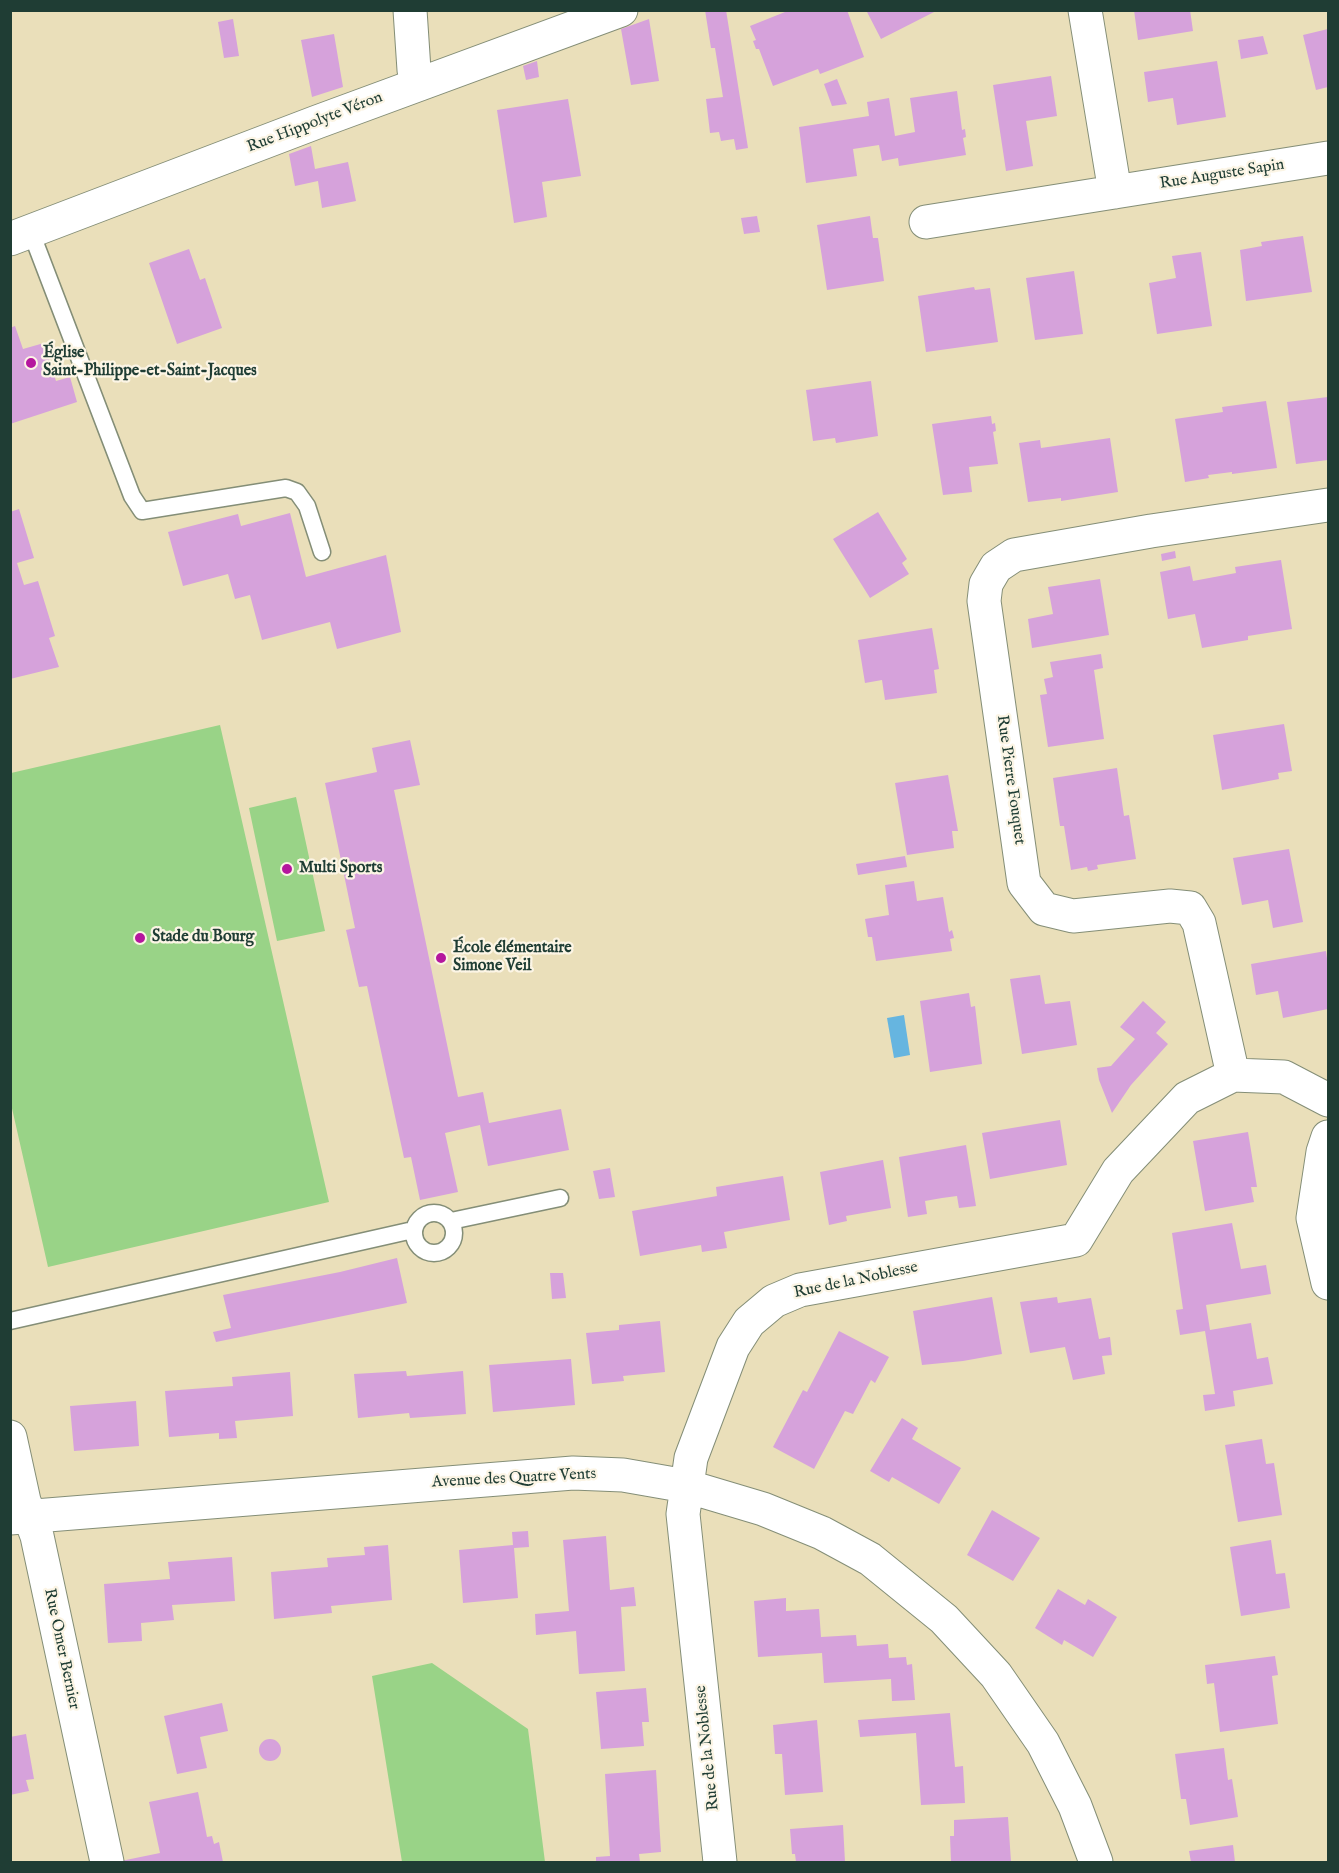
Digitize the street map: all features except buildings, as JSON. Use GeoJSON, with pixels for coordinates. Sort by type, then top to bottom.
{"type":"FeatureCollection","features":[{"type":"Feature","properties":{"kind":"street"},"geometry":{"type":"LineString","coordinates":[[410,10],[414,70],[418,84]]}},
{"type":"Feature","properties":{"kind":"street","name":"Rue Hippolyte Véron"},"geometry":{"type":"LineString","coordinates":[[21,235],[418,84],[621,10]]}},
{"type":"Feature","properties":{"kind":"street"},"geometry":{"type":"LineString","coordinates":[[1084,10],[1115,192]]}},
{"type":"Feature","properties":{"kind":"street","name":"Rue Auguste Sapin"},"geometry":{"type":"LineString","coordinates":[[926,222],[1329,158]]}},
{"type":"Feature","properties":{"kind":"street","name":"Rue Pierre Fouquet"},"geometry":{"type":"LineString","coordinates":[[1233,1075],[1199,923],[1190,908],[1170,906],[1073,916],[1044,909],[1024,883],[984,601],[986,584],[996,567],[1014,555],[1022,553],[1151,531],[1329,505]]}},
{"type":"Feature","properties":{"kind":"street"},"geometry":{"type":"LineString","coordinates":[[1233,1075],[1284,1077],[1329,1100]]}},
{"type":"Feature","properties":{"kind":"street","name":"Rue de la Noblesse"},"geometry":{"type":"LineString","coordinates":[[720,1863],[683,1514],[692,1458],[734,1347],[750,1322],[774,1301],[800,1290],[1076,1240],[1118,1171],[1179,1106],[1187,1098],[1233,1075]]}},
{"type":"Feature","properties":{"kind":"street"},"geometry":{"type":"LineString","coordinates":[[1329,1137],[1323,1152],[1313,1218],[1329,1283]]}},
{"type":"Feature","properties":{"kind":"street","name":"Rue Omer Bernier"},"geometry":{"type":"LineString","coordinates":[[10,1437],[24,1502],[20,1518],[37,1536],[108,1863]]}},
{"type":"Feature","properties":{"kind":"street","name":"Avenue des Quatre Vents"},"geometry":{"type":"LineString","coordinates":[[20,1518],[573,1473],[622,1474],[686,1486],[763,1509],[822,1533],[870,1559],[944,1619],[996,1675],[1043,1743],[1076,1806],[1096,1863]]}},
{"type":"Feature","properties":{"kind":"lane"},"geometry":{"type":"LineString","coordinates":[[21,235],[132,496],[142,511],[286,488],[297,492],[307,506],[321,552]]}},
{"type":"Feature","properties":{"kind":"lane"},"geometry":{"type":"LineString","coordinates":[[451,1221],[560,1198]]}},
{"type":"Feature","properties":{"kind":"lane"},"geometry":{"type":"LineString","coordinates":[[440,1213],[451,1221],[453,1240],[444,1250],[432,1253],[420,1248],[416,1243],[414,1230],[416,1223],[426,1214],[440,1213]]}},
{"type":"Feature","properties":{"kind":"lane"},"geometry":{"type":"LineString","coordinates":[[10,1321],[414,1230]]}},
{"type":"Feature","properties":{"kind":"green space","name":"Stade du Bourg"},"geometry":{"type":"Polygon","coordinates":[[[220,725],[329,1202],[48,1267],[11,1104],[11,773],[220,725]]]}},
{"type":"Feature","properties":{"kind":"green space","name":"Multi Sports"},"geometry":{"type":"Polygon","coordinates":[[[296,797],[325,931],[277,941],[249,808],[296,797]]]}},
{"type":"Feature","properties":{"kind":"green space"},"geometry":{"type":"Polygon","coordinates":[[[432,1663],[528,1729],[545,1862],[402,1862],[372,1676],[432,1663]]]}},
{"type":"Feature","properties":{"kind":"water"},"geometry":{"type":"Polygon","coordinates":[[[904,1015],[910,1055],[894,1058],[887,1018],[904,1015]]]}},
{"type":"Feature","properties":{"kind":"place","name":"Église Saint-Philippe-et-Saint-Jacques"},"geometry":{"type":"Point","coordinates":[31,363]}},
{"type":"Feature","properties":{"kind":"place","name":"Multi Sports"},"geometry":{"type":"Point","coordinates":[287,869]}},
{"type":"Feature","properties":{"kind":"place","name":"Stade du Bourg"},"geometry":{"type":"Point","coordinates":[140,938]}},
{"type":"Feature","properties":{"kind":"place","name":"École élémentaire Simone Veil"},"geometry":{"type":"Point","coordinates":[441,958]}}]}
